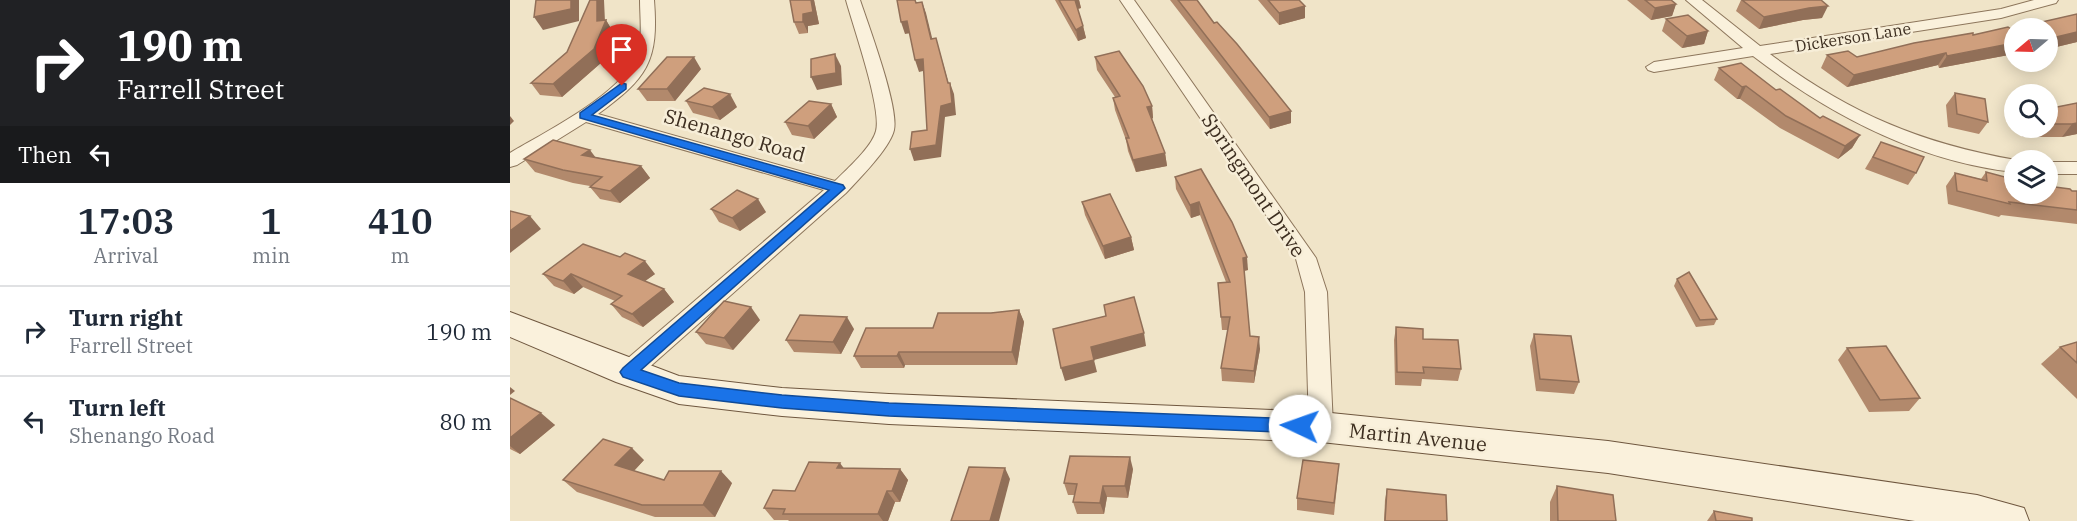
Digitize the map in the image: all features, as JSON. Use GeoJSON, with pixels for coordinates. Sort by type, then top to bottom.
{"type":"FeatureCollection","features":[{"type":"Feature","properties":{"kind":"street"},"geometry":{"type":"LineString","coordinates":[[510,161],[584,116],[633,76],[645,57],[648,42],[647,0]]}},
{"type":"Feature","properties":{"kind":"street"},"geometry":{"type":"LineString","coordinates":[[628,372],[839,188],[864,163],[885,132],[886,112],[853,0]]}},
{"type":"Feature","properties":{"kind":"street","name":"Springmont Drive"},"geometry":{"type":"LineString","coordinates":[[1127,0],[1306,258],[1316,292],[1321,427]]}},
{"type":"Feature","properties":{"kind":"street"},"geometry":{"type":"LineString","coordinates":[[1693,0],[1756,52],[1831,104],[1887,133],[1992,164],[2004,165]]}},
{"type":"Feature","properties":{"kind":"street","name":"Dickerson Lane"},"geometry":{"type":"LineString","coordinates":[[1654,67],[2001,13],[2051,0]]}},
{"type":"Feature","properties":{"kind":"street","name":"Shenango Road"},"geometry":{"type":"LineString","coordinates":[[584,116],[839,188]]}},
{"type":"Feature","properties":{"kind":"street"},"geometry":{"type":"LineString","coordinates":[[2058,168],[2077,168]]}},
{"type":"Feature","properties":{"kind":"street","name":"Martin Avenue"},"geometry":{"type":"LineString","coordinates":[[510,324],[679,390],[782,402],[913,411],[1321,427],[1608,457],[1977,513],[2010,521]]}},
{"type":"Feature","properties":{"kind":"building"},"geometry":{"type":"Polygon","coordinates":[[[536,0],[571,0],[571,9],[534,17],[536,0]]]}},
{"type":"Feature","properties":{"kind":"building"},"geometry":{"type":"Polygon","coordinates":[[[590,0],[597,0],[597,21],[606,20],[594,49],[553,84],[531,83],[567,52],[590,0]]]}},
{"type":"Feature","properties":{"kind":"building"},"geometry":{"type":"Polygon","coordinates":[[[790,0],[811,0],[813,12],[803,14],[803,22],[794,22],[790,0]]]}},
{"type":"Feature","properties":{"kind":"building"},"geometry":{"type":"Polygon","coordinates":[[[897,0],[922,2],[931,39],[936,38],[948,83],[950,83],[952,103],[941,106],[936,145],[910,149],[912,132],[927,130],[923,59],[915,60],[907,21],[901,22],[897,0]]]}},
{"type":"Feature","properties":{"kind":"building"},"geometry":{"type":"Polygon","coordinates":[[[1059,0],[1075,0],[1083,26],[1076,30],[1059,0]]]}},
{"type":"Feature","properties":{"kind":"building"},"geometry":{"type":"Polygon","coordinates":[[[1178,0],[1197,0],[1214,23],[1217,22],[1237,44],[1291,111],[1269,117],[1178,0]]]}},
{"type":"Feature","properties":{"kind":"building"},"geometry":{"type":"Polygon","coordinates":[[[1268,0],[1299,0],[1305,6],[1279,13],[1268,0]]]}},
{"type":"Feature","properties":{"kind":"building"},"geometry":{"type":"Polygon","coordinates":[[[1645,0],[1671,0],[1676,4],[1655,8],[1645,0]]]}},
{"type":"Feature","properties":{"kind":"building"},"geometry":{"type":"Polygon","coordinates":[[[1742,0],[1821,0],[1828,6],[1764,17],[1742,0]]]}},
{"type":"Feature","properties":{"kind":"building"},"geometry":{"type":"Polygon","coordinates":[[[2077,14],[2077,32],[2058,37],[2058,18],[2077,14]]]}},
{"type":"Feature","properties":{"kind":"building"},"geometry":{"type":"Polygon","coordinates":[[[1688,15],[1708,31],[1687,36],[1666,19],[1688,15]]]}},
{"type":"Feature","properties":{"kind":"building"},"geometry":{"type":"Polygon","coordinates":[[[2004,28],[2004,45],[1947,56],[1946,53],[1854,75],[1827,55],[1848,51],[1857,57],[1914,43],[1973,33],[1973,35],[2004,28]]]}},
{"type":"Feature","properties":{"kind":"building"},"geometry":{"type":"Polygon","coordinates":[[[1119,51],[1143,86],[1152,106],[1147,107],[1165,153],[1133,160],[1126,138],[1129,138],[1113,98],[1120,96],[1095,57],[1119,51]]]}},
{"type":"Feature","properties":{"kind":"building"},"geometry":{"type":"Polygon","coordinates":[[[835,54],[836,73],[811,77],[811,59],[835,54]]]}},
{"type":"Feature","properties":{"kind":"building"},"geometry":{"type":"Polygon","coordinates":[[[667,57],[694,57],[667,89],[638,89],[667,57]]]}},
{"type":"Feature","properties":{"kind":"building"},"geometry":{"type":"Polygon","coordinates":[[[1741,63],[1776,90],[1780,89],[1820,118],[1823,116],[1860,135],[1845,146],[1786,116],[1746,86],[1742,87],[1719,68],[1741,63]]]}},
{"type":"Feature","properties":{"kind":"building"},"geometry":{"type":"Polygon","coordinates":[[[704,88],[730,94],[712,107],[686,101],[704,88]]]}},
{"type":"Feature","properties":{"kind":"building"},"geometry":{"type":"Polygon","coordinates":[[[1955,93],[1985,99],[1988,122],[1957,114],[1955,93]]]}},
{"type":"Feature","properties":{"kind":"building"},"geometry":{"type":"Polygon","coordinates":[[[809,101],[831,104],[808,126],[785,122],[809,101]]]}},
{"type":"Feature","properties":{"kind":"building"},"geometry":{"type":"Polygon","coordinates":[[[2077,103],[2077,123],[2058,124],[2058,107],[2077,103]]]}},
{"type":"Feature","properties":{"kind":"building"},"geometry":{"type":"Polygon","coordinates":[[[553,140],[590,150],[582,155],[641,166],[610,191],[590,187],[602,177],[563,170],[524,159],[553,140]]]}},
{"type":"Feature","properties":{"kind":"building"},"geometry":{"type":"Polygon","coordinates":[[[1881,142],[1924,157],[1916,173],[1873,157],[1881,142]]]}},
{"type":"Feature","properties":{"kind":"building"},"geometry":{"type":"Polygon","coordinates":[[[1201,169],[1232,222],[1247,257],[1243,258],[1250,336],[1259,337],[1254,371],[1221,368],[1230,317],[1221,317],[1218,283],[1230,282],[1199,202],[1190,205],[1175,177],[1201,169]]]}},
{"type":"Feature","properties":{"kind":"building"},"geometry":{"type":"Polygon","coordinates":[[[1986,172],[2004,177],[2004,203],[1957,191],[1955,173],[1987,181],[1986,172]]]}},
{"type":"Feature","properties":{"kind":"building"},"geometry":{"type":"Polygon","coordinates":[[[2058,187],[2077,191],[2077,210],[2026,204],[2058,204],[2058,187]]]}},
{"type":"Feature","properties":{"kind":"building"},"geometry":{"type":"Polygon","coordinates":[[[737,190],[758,199],[732,218],[711,209],[737,190]]]}},
{"type":"Feature","properties":{"kind":"building"},"geometry":{"type":"Polygon","coordinates":[[[1110,194],[1131,237],[1103,246],[1082,202],[1110,194]]]}},
{"type":"Feature","properties":{"kind":"building"},"geometry":{"type":"Polygon","coordinates":[[[510,211],[530,216],[510,231],[510,211]]]}},
{"type":"Feature","properties":{"kind":"building"},"geometry":{"type":"Polygon","coordinates":[[[583,244],[620,257],[625,253],[645,261],[628,274],[664,289],[632,314],[611,304],[622,296],[571,274],[563,281],[543,274],[583,244]]]}},
{"type":"Feature","properties":{"kind":"building"},"geometry":{"type":"Polygon","coordinates":[[[1689,272],[1717,319],[1700,320],[1677,279],[1689,272]]]}},
{"type":"Feature","properties":{"kind":"building"},"geometry":{"type":"Polygon","coordinates":[[[1134,297],[1144,333],[1091,347],[1094,360],[1061,368],[1053,329],[1106,316],[1104,305],[1134,297]]]}},
{"type":"Feature","properties":{"kind":"building"},"geometry":{"type":"Polygon","coordinates":[[[724,301],[751,307],[724,338],[696,332],[724,301]]]}},
{"type":"Feature","properties":{"kind":"building"},"geometry":{"type":"Polygon","coordinates":[[[1019,310],[1012,352],[899,352],[897,356],[854,356],[866,328],[933,328],[938,313],[991,313],[1019,310]]]}},
{"type":"Feature","properties":{"kind":"building"},"geometry":{"type":"Polygon","coordinates":[[[800,315],[847,317],[833,342],[786,340],[800,315]]]}},
{"type":"Feature","properties":{"kind":"building"},"geometry":{"type":"Polygon","coordinates":[[[1396,327],[1423,329],[1423,339],[1458,340],[1461,369],[1423,367],[1424,373],[1397,372],[1396,327]]]}},
{"type":"Feature","properties":{"kind":"building"},"geometry":{"type":"Polygon","coordinates":[[[1534,334],[1571,336],[1579,382],[1540,379],[1534,334]]]}},
{"type":"Feature","properties":{"kind":"building"},"geometry":{"type":"Polygon","coordinates":[[[2077,342],[2077,363],[2060,347],[2077,342]]]}},
{"type":"Feature","properties":{"kind":"building"},"geometry":{"type":"Polygon","coordinates":[[[1886,346],[1920,398],[1880,400],[1847,348],[1886,346]]]}},
{"type":"Feature","properties":{"kind":"building"},"geometry":{"type":"Polygon","coordinates":[[[510,398],[541,413],[510,438],[510,398]]]}},
{"type":"Feature","properties":{"kind":"building"},"geometry":{"type":"Polygon","coordinates":[[[603,439],[632,448],[615,465],[664,480],[669,471],[721,471],[703,505],[642,505],[563,480],[603,439]]]}},
{"type":"Feature","properties":{"kind":"building"},"geometry":{"type":"Polygon","coordinates":[[[1070,456],[1130,457],[1125,486],[1103,486],[1100,503],[1073,502],[1077,484],[1064,483],[1070,456]]]}},
{"type":"Feature","properties":{"kind":"building"},"geometry":{"type":"Polygon","coordinates":[[[1303,460],[1339,464],[1334,503],[1297,498],[1303,460]]]}},
{"type":"Feature","properties":{"kind":"building"},"geometry":{"type":"Polygon","coordinates":[[[809,462],[840,463],[837,468],[900,469],[892,491],[887,491],[878,514],[783,514],[785,509],[764,508],[773,490],[795,491],[809,462]]]}},
{"type":"Feature","properties":{"kind":"building"},"geometry":{"type":"Polygon","coordinates":[[[969,467],[1005,468],[990,521],[951,521],[969,467]]]}},
{"type":"Feature","properties":{"kind":"building"},"geometry":{"type":"Polygon","coordinates":[[[1557,486],[1613,495],[1616,521],[1558,521],[1557,486]]]}},
{"type":"Feature","properties":{"kind":"building"},"geometry":{"type":"Polygon","coordinates":[[[1387,489],[1446,495],[1447,521],[1385,521],[1387,489]]]}},
{"type":"Feature","properties":{"kind":"building"},"geometry":{"type":"Polygon","coordinates":[[[1714,511],[1752,518],[1752,521],[1716,521],[1714,511]]]}},
{"type":"Feature","properties":{"kind":"route"},"geometry":{"type":"LineString","coordinates":[[622,86],[584,116],[839,188],[628,372],[679,390],[782,402],[1116,420],[1300,426]]}}]}
